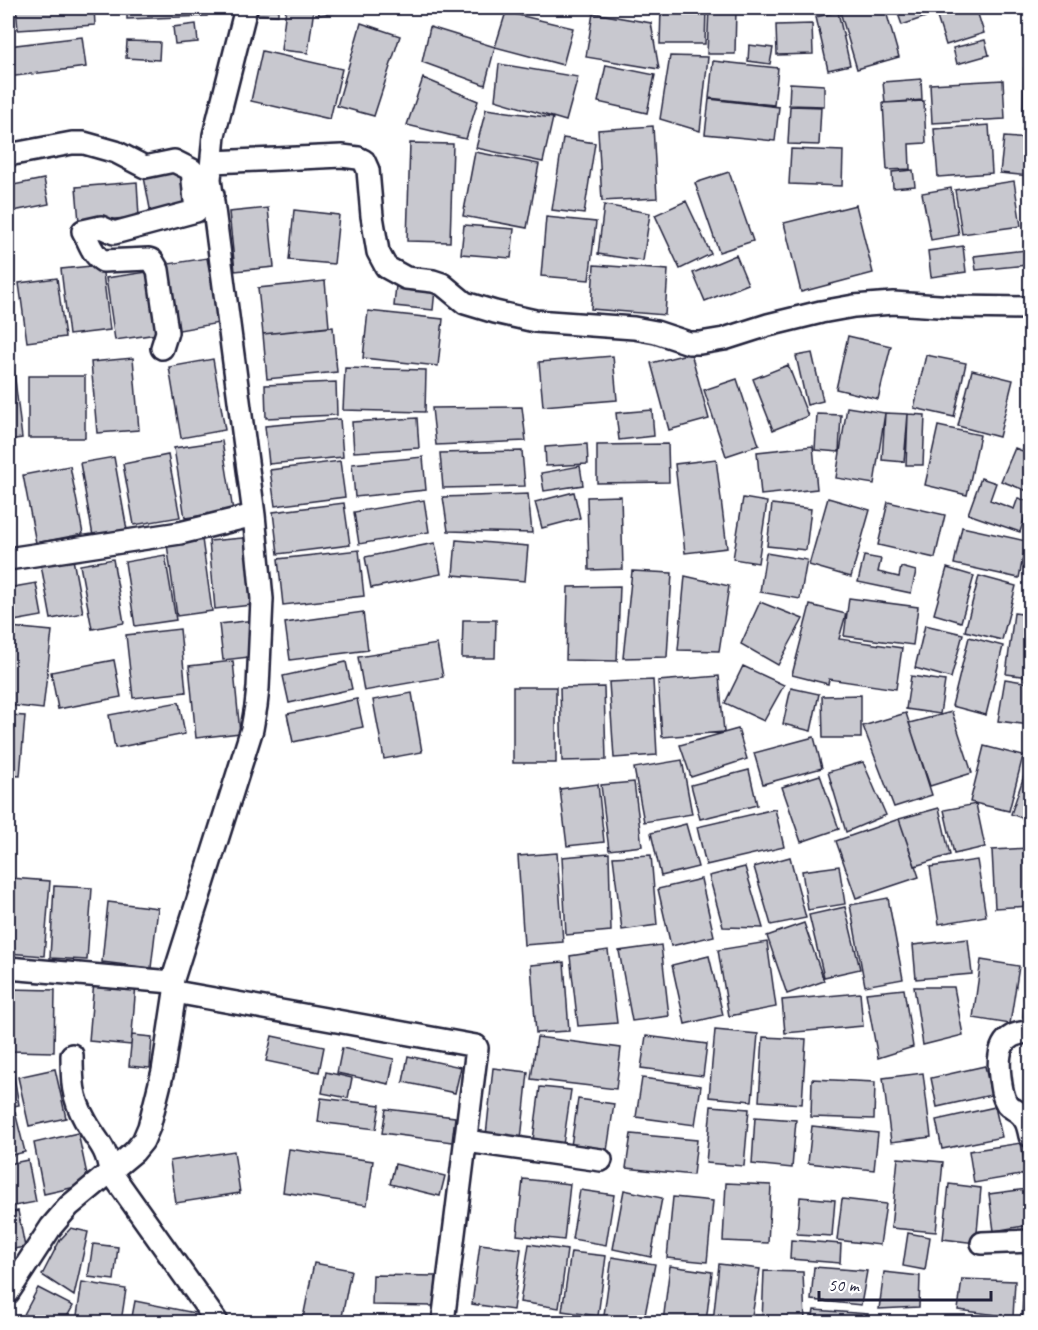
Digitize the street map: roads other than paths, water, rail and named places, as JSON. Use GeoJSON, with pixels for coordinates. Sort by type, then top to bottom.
{"type":"FeatureCollection","features":[{"type":"Feature","properties":{"kind":"street"},"geometry":{"type":"LineString","coordinates":[[8,1293],[51,1227],[69,1206],[134,1152],[143,1141],[149,1127],[163,1071],[173,987],[252,729],[256,706],[262,599],[254,515],[210,179],[214,135],[246,8]]}},
{"type":"Feature","properties":{"kind":"street"},"geometry":{"type":"LineString","coordinates":[[8,155],[72,143],[84,143],[116,152],[145,167],[174,161],[192,170],[196,211]]}},
{"type":"Feature","properties":{"kind":"street"},"geometry":{"type":"LineString","coordinates":[[212,162],[342,156],[358,158],[364,161],[368,170],[378,252],[386,267],[406,278],[442,284],[465,303],[535,321],[634,328],[656,332],[689,343],[700,343],[724,339],[821,312],[854,306],[893,303],[1030,308]]}},
{"type":"Feature","properties":{"kind":"street"},"geometry":{"type":"LineString","coordinates":[[162,348],[166,332],[158,270],[154,263],[149,259],[103,261],[93,252],[83,231],[101,227],[114,233],[196,211],[213,195]]}},
{"type":"Feature","properties":{"kind":"street"},"geometry":{"type":"LineString","coordinates":[[8,559],[180,533],[254,515]]}},
{"type":"Feature","properties":{"kind":"street"},"geometry":{"type":"LineString","coordinates":[[8,968],[173,987],[476,1046],[478,1050],[443,1323]]}},
{"type":"Feature","properties":{"kind":"street"},"geometry":{"type":"LineString","coordinates":[[1030,1032],[1018,1033],[1008,1039],[1000,1051],[999,1067],[1001,1088],[1006,1102],[1023,1117],[1029,1128],[1030,1136]]}},
{"type":"Feature","properties":{"kind":"street"},"geometry":{"type":"LineString","coordinates":[[72,1055],[73,1091],[84,1119],[103,1145],[110,1171],[217,1323]]}},
{"type":"Feature","properties":{"kind":"street"},"geometry":{"type":"LineString","coordinates":[[466,1141],[601,1160]]}},
{"type":"Feature","properties":{"kind":"street"},"geometry":{"type":"LineString","coordinates":[[982,1244],[1030,1241]]}}]}
